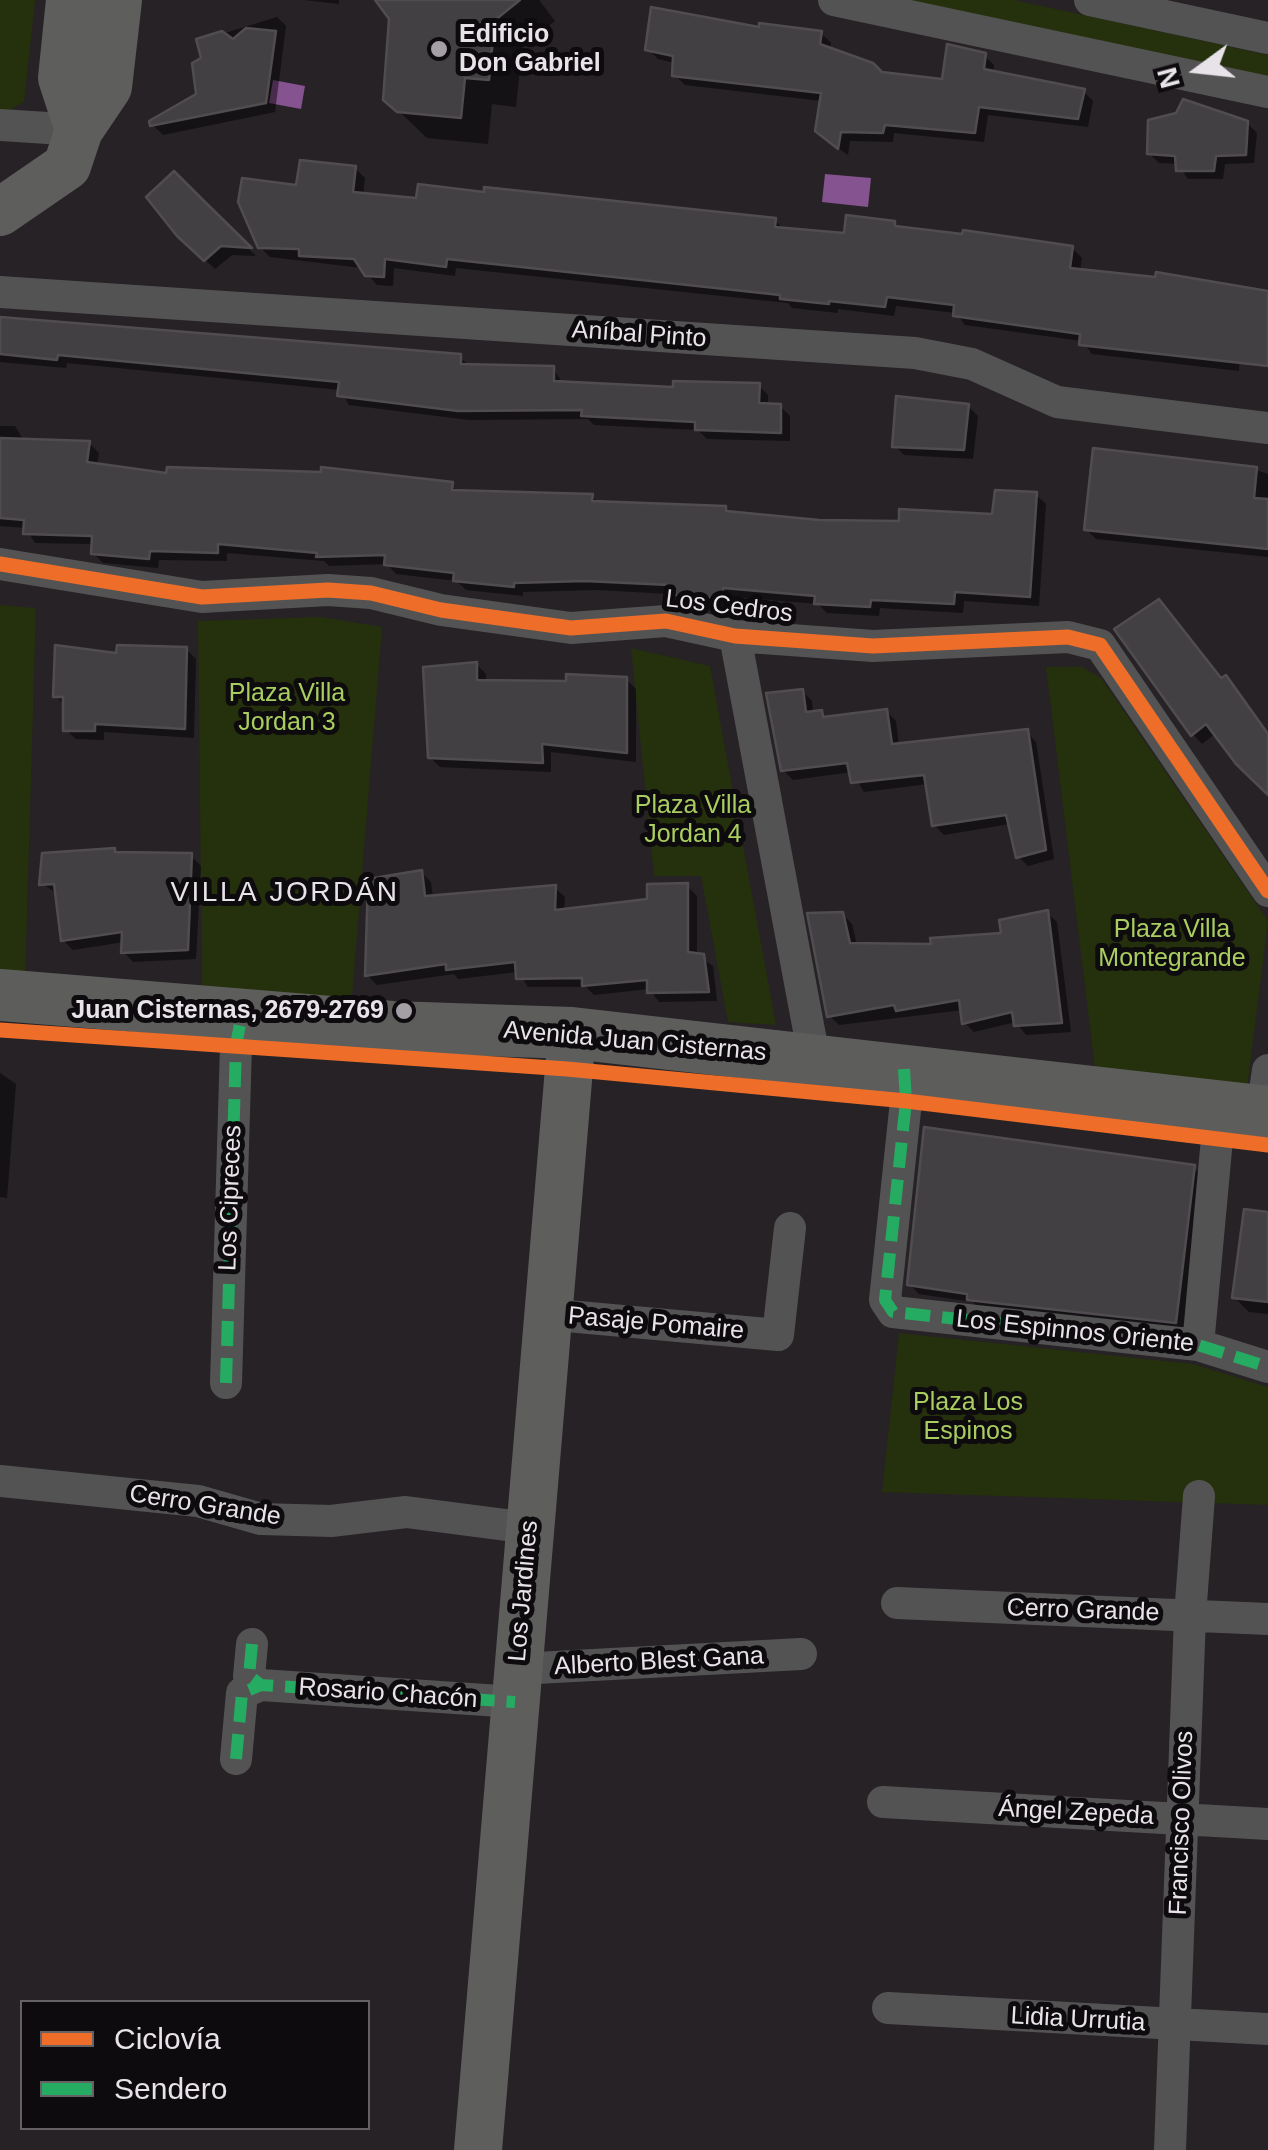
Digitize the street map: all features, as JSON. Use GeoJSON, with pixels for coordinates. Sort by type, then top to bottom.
{"type":"FeatureCollection","features":[{"type":"Feature","properties":{"kind":"main road","name":"Avenida Juan Cisternas"},"geometry":{"type":"LineString","coordinates":[[0,995],[392,1027],[572,1033],[904,1069],[1254,1100]]}},
{"type":"Feature","properties":{"kind":"street"},"geometry":{"type":"LineString","coordinates":[[70,0],[62,78],[79,130]]}},
{"type":"Feature","properties":{"kind":"street"},"geometry":{"type":"LineString","coordinates":[[0,212],[67,166],[79,130],[108,87],[118,0]]}},
{"type":"Feature","properties":{"kind":"street"},"geometry":{"type":"LineString","coordinates":[[834,0],[1268,92]]}},
{"type":"Feature","properties":{"kind":"street"},"geometry":{"type":"LineString","coordinates":[[1090,0],[1268,38]]}},
{"type":"Feature","properties":{"kind":"street"},"geometry":{"type":"LineString","coordinates":[[0,125],[79,130]]}},
{"type":"Feature","properties":{"kind":"street","name":"Aníbal Pinto"},"geometry":{"type":"LineString","coordinates":[[0,292],[916,353],[972,364],[1057,402],[1268,428]]}},
{"type":"Feature","properties":{"kind":"street","name":"Los Cedros"},"geometry":{"type":"LineString","coordinates":[[0,564],[202,597],[328,590],[571,628],[666,621],[735,636],[873,646],[1068,638],[1100,645],[1268,891]]}},
{"type":"Feature","properties":{"kind":"street"},"geometry":{"type":"LineString","coordinates":[[735,636],[814,1057]]}},
{"type":"Feature","properties":{"kind":"street","name":"Los Cipreces"},"geometry":{"type":"LineString","coordinates":[[226,1383],[236,1044],[242,1014]]}},
{"type":"Feature","properties":{"kind":"street","name":"Los Jardines"},"geometry":{"type":"LineString","coordinates":[[478,2150],[545,1314],[572,1033]]}},
{"type":"Feature","properties":{"kind":"street","name":"Los Espinnos Oriente"},"geometry":{"type":"LineString","coordinates":[[904,1069],[906,1101],[885,1300],[893,1312],[1198,1344],[1268,1367]]}},
{"type":"Feature","properties":{"kind":"street"},"geometry":{"type":"LineString","coordinates":[[1198,1344],[1254,1100]]}},
{"type":"Feature","properties":{"kind":"street","name":"Pasaje Pomaire"},"geometry":{"type":"LineString","coordinates":[[545,1314],[778,1335],[790,1228]]}},
{"type":"Feature","properties":{"kind":"street","name":"Cerro Grande"},"geometry":{"type":"LineString","coordinates":[[0,1481],[198,1501],[261,1518],[331,1520],[406,1512],[529,1528]]}},
{"type":"Feature","properties":{"kind":"street","name":"Francisco Olivos"},"geometry":{"type":"LineString","coordinates":[[1170,2150],[1190,1616],[1199,1496]]}},
{"type":"Feature","properties":{"kind":"street","name":"Cerro Grande"},"geometry":{"type":"LineString","coordinates":[[897,1604],[1268,1619]]}},
{"type":"Feature","properties":{"kind":"street"},"geometry":{"type":"LineString","coordinates":[[236,1759],[242,1694],[261,1685],[249,1676],[252,1644]]}},
{"type":"Feature","properties":{"kind":"street","name":"Alberto Blest Gana"},"geometry":{"type":"LineString","coordinates":[[516,1686],[802,1654]]}},
{"type":"Feature","properties":{"kind":"street","name":"Rosario Chacón"},"geometry":{"type":"LineString","coordinates":[[261,1685],[516,1686]]}},
{"type":"Feature","properties":{"kind":"street","name":"Ángel Zepeda"},"geometry":{"type":"LineString","coordinates":[[883,1802],[1268,1824]]}},
{"type":"Feature","properties":{"kind":"street","name":"Lidia Urrutia"},"geometry":{"type":"LineString","coordinates":[[888,2008],[1268,2029]]}},
{"type":"Feature","properties":{"kind":"green space"},"geometry":{"type":"Polygon","coordinates":[[[0,0],[35,0],[24,102],[8,111],[0,109],[0,0]]]}},
{"type":"Feature","properties":{"kind":"green space"},"geometry":{"type":"Polygon","coordinates":[[[902,0],[1014,0],[1268,55],[1268,77],[902,0]]]}},
{"type":"Feature","properties":{"kind":"green space"},"geometry":{"type":"Polygon","coordinates":[[[0,605],[36,608],[25,980],[0,978],[0,605]]]}},
{"type":"Feature","properties":{"kind":"green space","name":"Plaza Villa Jordan 3"},"geometry":{"type":"Polygon","coordinates":[[[321,617],[382,627],[352,997],[202,989],[198,621],[321,617]]]}},
{"type":"Feature","properties":{"kind":"green space","name":"Plaza Villa Jordan 4"},"geometry":{"type":"Polygon","coordinates":[[[631,648],[710,666],[776,1025],[728,1022],[701,876],[654,876],[631,648]]]}},
{"type":"Feature","properties":{"kind":"green space","name":"Plaza Villa Montegrande"},"geometry":{"type":"Polygon","coordinates":[[[1046,667],[1082,667],[1101,678],[1268,921],[1247,1089],[1096,1077],[1046,667]]]}},
{"type":"Feature","properties":{"kind":"green space","name":"Plaza Los Espinos"},"geometry":{"type":"Polygon","coordinates":[[[899,1333],[1193,1364],[1268,1387],[1268,1505],[882,1492],[899,1333]]]}},
{"type":"Feature","properties":{"kind":"shaded area"},"geometry":{"type":"Polygon","coordinates":[[[273,80],[305,86],[301,109],[269,103],[273,80]]]}},
{"type":"Feature","properties":{"kind":"shaded area"},"geometry":{"type":"Polygon","coordinates":[[[825,174],[871,178],[868,207],[822,202],[825,174]]]}},
{"type":"Feature","properties":{"kind":"building","name":"Edificio Don Gabriel"},"geometry":{"type":"Polygon","coordinates":[[[375,0],[520,0],[495,20],[489,80],[465,78],[461,118],[397,112],[383,100],[389,19],[375,0]]]}},
{"type":"Feature","properties":{"kind":"building"},"geometry":{"type":"Polygon","coordinates":[[[651,7],[759,27],[759,23],[822,31],[820,44],[873,63],[882,72],[942,79],[947,44],[986,53],[984,69],[1085,89],[1078,119],[979,107],[975,133],[885,125],[883,133],[841,132],[838,149],[815,131],[821,93],[672,76],[673,56],[645,50],[651,7]]]}},
{"type":"Feature","properties":{"kind":"building"},"geometry":{"type":"Polygon","coordinates":[[[246,28],[276,31],[266,103],[150,126],[149,121],[196,94],[192,63],[201,58],[196,39],[222,31],[233,39],[246,28]]]}},
{"type":"Feature","properties":{"kind":"building"},"geometry":{"type":"Polygon","coordinates":[[[1183,99],[1248,121],[1246,155],[1216,156],[1214,171],[1176,171],[1175,156],[1147,154],[1148,120],[1176,113],[1183,99]]]}},
{"type":"Feature","properties":{"kind":"building"},"geometry":{"type":"Polygon","coordinates":[[[300,160],[356,166],[353,192],[416,198],[418,184],[484,192],[484,187],[776,218],[775,227],[844,233],[846,215],[895,221],[895,226],[962,234],[963,230],[1073,246],[1070,268],[1155,277],[1156,272],[1268,291],[1268,366],[1079,345],[1080,334],[953,316],[954,305],[887,297],[885,307],[829,304],[780,299],[780,295],[447,259],[446,267],[385,259],[384,277],[365,276],[354,259],[299,256],[299,249],[258,248],[238,202],[242,178],[296,185],[300,160]]]}},
{"type":"Feature","properties":{"kind":"building"},"geometry":{"type":"Polygon","coordinates":[[[174,171],[252,248],[221,246],[204,261],[177,236],[146,197],[174,171]]]}},
{"type":"Feature","properties":{"kind":"building"},"geometry":{"type":"Polygon","coordinates":[[[0,317],[461,354],[461,364],[554,366],[554,381],[673,387],[673,381],[760,383],[759,403],[781,404],[781,433],[695,430],[695,422],[581,416],[582,410],[458,411],[337,396],[339,382],[58,355],[57,360],[0,354],[0,317]]]}},
{"type":"Feature","properties":{"kind":"building"},"geometry":{"type":"Polygon","coordinates":[[[896,396],[969,404],[964,450],[892,447],[896,396]]]}},
{"type":"Feature","properties":{"kind":"building"},"geometry":{"type":"Polygon","coordinates":[[[0,438],[90,441],[87,462],[166,473],[167,467],[321,472],[321,467],[453,482],[452,490],[593,494],[592,501],[726,506],[726,511],[819,520],[899,521],[899,509],[992,514],[995,490],[1037,492],[1030,597],[955,592],[954,604],[871,600],[870,607],[814,604],[815,596],[723,588],[723,598],[668,595],[669,585],[585,581],[514,583],[514,587],[453,581],[454,573],[384,565],[385,555],[316,557],[317,553],[218,544],[218,553],[150,551],[149,559],[91,554],[92,536],[23,534],[24,520],[0,518],[0,438]]]}},
{"type":"Feature","properties":{"kind":"building"},"geometry":{"type":"Polygon","coordinates":[[[1093,448],[1257,467],[1254,498],[1268,499],[1268,549],[1084,530],[1093,448]]]}},
{"type":"Feature","properties":{"kind":"building"},"geometry":{"type":"Polygon","coordinates":[[[1159,599],[1221,678],[1226,675],[1268,734],[1268,795],[1236,764],[1206,724],[1191,736],[1114,629],[1159,599]]]}},
{"type":"Feature","properties":{"kind":"building"},"geometry":{"type":"Polygon","coordinates":[[[55,645],[116,653],[117,645],[187,647],[185,729],[95,724],[95,731],[63,731],[63,697],[53,697],[55,645]]]}},
{"type":"Feature","properties":{"kind":"building"},"geometry":{"type":"Polygon","coordinates":[[[477,662],[477,680],[566,681],[566,674],[627,677],[627,753],[542,744],[543,763],[428,758],[423,667],[477,662]]]}},
{"type":"Feature","properties":{"kind":"building"},"geometry":{"type":"Polygon","coordinates":[[[803,689],[806,712],[822,710],[823,717],[887,709],[892,744],[1028,729],[1046,850],[1016,858],[1006,815],[932,826],[924,775],[851,783],[847,763],[781,771],[766,693],[803,689]]]}},
{"type":"Feature","properties":{"kind":"building"},"geometry":{"type":"Polygon","coordinates":[[[115,848],[115,852],[192,853],[188,950],[121,953],[122,932],[61,941],[54,884],[39,885],[42,853],[115,848]]]}},
{"type":"Feature","properties":{"kind":"building"},"geometry":{"type":"Polygon","coordinates":[[[422,870],[425,896],[556,885],[555,910],[647,899],[647,884],[688,883],[688,952],[704,954],[709,992],[647,993],[647,980],[582,986],[582,978],[516,979],[515,962],[446,970],[446,964],[365,976],[368,879],[422,870]]]}},
{"type":"Feature","properties":{"kind":"building"},"geometry":{"type":"Polygon","coordinates":[[[1048,910],[1062,1023],[1014,1026],[1012,1012],[962,1024],[959,1000],[896,1011],[894,1005],[827,1017],[807,913],[843,912],[850,943],[931,944],[930,938],[1001,933],[999,920],[1048,910]]]}},
{"type":"Feature","properties":{"kind":"building"},"geometry":{"type":"Polygon","coordinates":[[[924,1127],[1195,1165],[1176,1323],[967,1300],[967,1294],[907,1285],[924,1127]]]}},
{"type":"Feature","properties":{"kind":"building"},"geometry":{"type":"Polygon","coordinates":[[[1244,1209],[1268,1212],[1268,1302],[1232,1298],[1244,1209]]]}},
{"type":"Feature","properties":{"kind":"marked path"},"geometry":{"type":"LineString","coordinates":[[226,1383],[236,1045],[242,1014]]}},
{"type":"Feature","properties":{"kind":"marked path"},"geometry":{"type":"LineString","coordinates":[[904,1069],[906,1101],[885,1300],[893,1312],[1198,1345],[1268,1367]]}},
{"type":"Feature","properties":{"kind":"marked path"},"geometry":{"type":"LineString","coordinates":[[252,1644],[249,1676],[261,1685]]}},
{"type":"Feature","properties":{"kind":"marked path"},"geometry":{"type":"LineString","coordinates":[[236,1759],[242,1693],[261,1685],[515,1702]]}},
{"type":"Feature","properties":{"kind":"cycle path"},"geometry":{"type":"LineString","coordinates":[[0,564],[202,597],[328,590],[371,593],[441,610],[571,628],[666,621],[735,636],[873,646],[1068,637],[1100,645],[1268,891]]}},
{"type":"Feature","properties":{"kind":"cycle path"},"geometry":{"type":"LineString","coordinates":[[0,1030],[567,1069],[906,1101],[1268,1145]]}},
{"type":"Feature","properties":{"kind":"place","name":"Edificio Don Gabriel"},"geometry":{"type":"Point","coordinates":[439,49]}},
{"type":"Feature","properties":{"kind":"place","name":"Juan Cisternas, 2679-2769"},"geometry":{"type":"Point","coordinates":[404,1011]}},
{"type":"Feature","properties":{"kind":"district","name":"VILLA JORDÁN"},"geometry":{"type":"Point","coordinates":[285,893]}}]}
